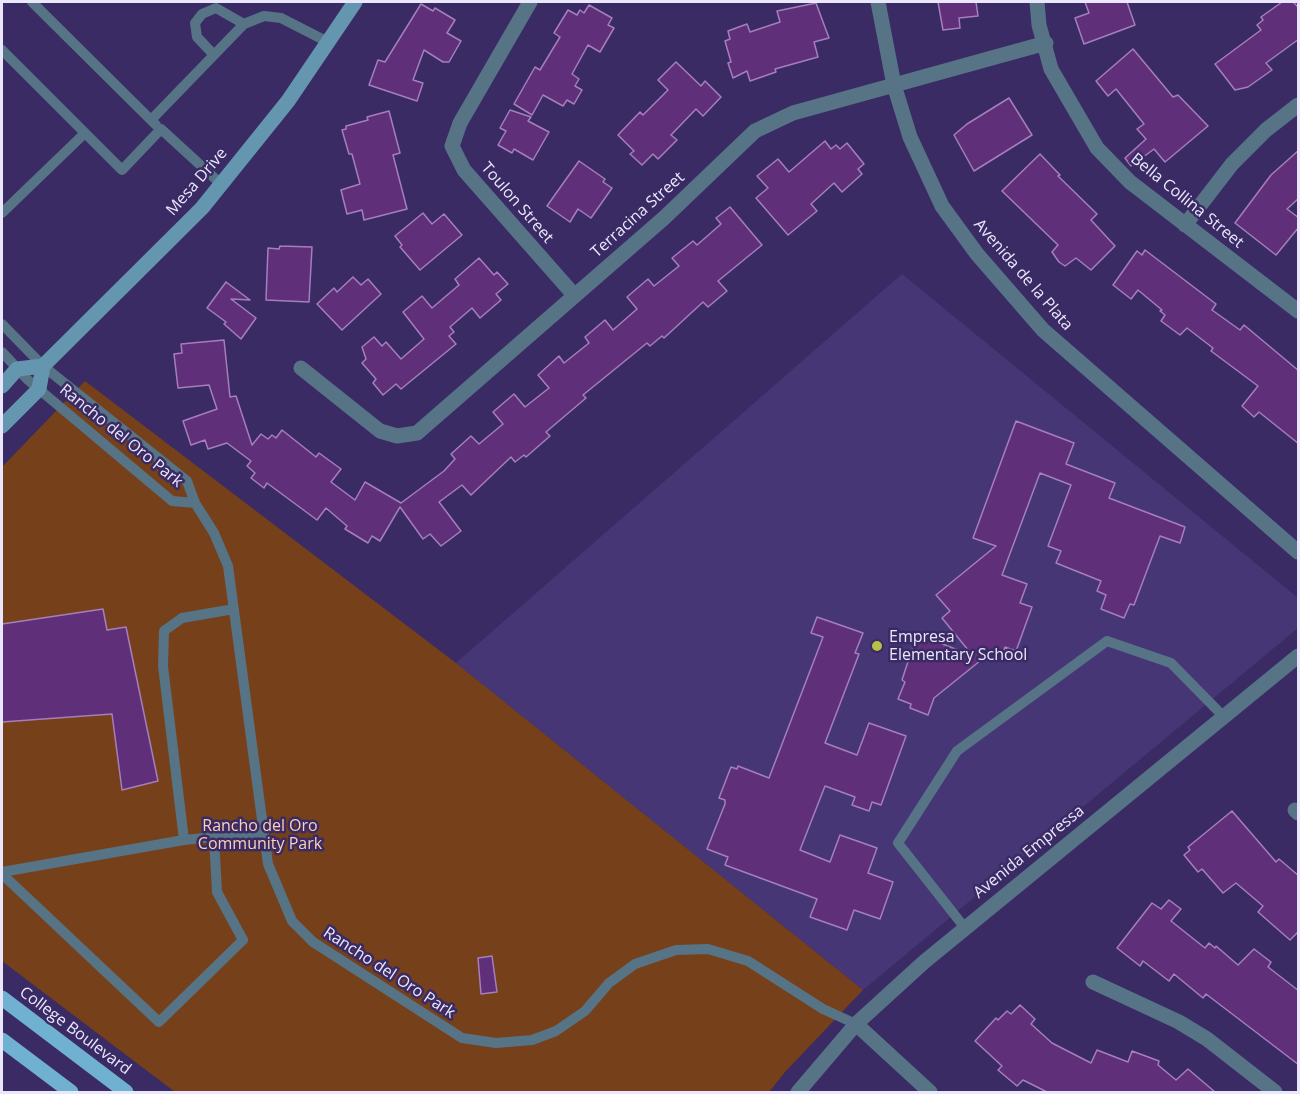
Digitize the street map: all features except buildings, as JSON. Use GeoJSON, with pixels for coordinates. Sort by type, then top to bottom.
{"type":"FeatureCollection","features":[{"type":"Feature","properties":{"kind":"main road","name":"Mesa Drive"},"geometry":{"type":"LineString","coordinates":[[43,366],[202,208],[288,101],[356,2]]}},
{"type":"Feature","properties":{"kind":"main road"},"geometry":{"type":"LineString","coordinates":[[2,386],[17,369],[43,366]]}},
{"type":"Feature","properties":{"kind":"main road"},"geometry":{"type":"LineString","coordinates":[[2,426],[33,384],[43,366]]}},
{"type":"Feature","properties":{"kind":"main road","name":"College Boulevard"},"geometry":{"type":"LineString","coordinates":[[2,998],[126,1092]]}},
{"type":"Feature","properties":{"kind":"main road"},"geometry":{"type":"LineString","coordinates":[[2,1040],[70,1092]]}},
{"type":"Feature","properties":{"kind":"street","name":"Toulon Street"},"geometry":{"type":"LineString","coordinates":[[530,2],[460,123],[452,146],[464,170],[574,295]]}},
{"type":"Feature","properties":{"kind":"street","name":"Avenida de la Plata"},"geometry":{"type":"LineString","coordinates":[[878,2],[894,85],[910,137],[942,206],[977,254],[1036,322],[1299,552]]}},
{"type":"Feature","properties":{"kind":"street","name":"Bella Collina Street"},"geometry":{"type":"LineString","coordinates":[[1037,2],[1039,25],[1046,43],[1051,69],[1097,148],[1130,182],[1299,311]]}},
{"type":"Feature","properties":{"kind":"street","name":"Terracina Street"},"geometry":{"type":"LineString","coordinates":[[301,368],[380,430],[397,436],[417,433],[664,218],[755,131],[793,113],[1046,43]]}},
{"type":"Feature","properties":{"kind":"street"},"geometry":{"type":"LineString","coordinates":[[1185,225],[1232,164],[1266,130],[1299,105]]}},
{"type":"Feature","properties":{"kind":"street","name":"Avenida Empressa"},"geometry":{"type":"LineString","coordinates":[[798,1092],[855,1024],[966,928],[1299,656]]}},
{"type":"Feature","properties":{"kind":"street"},"geometry":{"type":"LineString","coordinates":[[1093,982],[1179,1022],[1207,1039],[1275,1092]]}},
{"type":"Feature","properties":{"kind":"street"},"geometry":{"type":"LineString","coordinates":[[855,1024],[930,1092]]}},
{"type":"Feature","properties":{"kind":"lane"},"geometry":{"type":"LineString","coordinates":[[32,2],[161,129],[221,184]]}},
{"type":"Feature","properties":{"kind":"lane"},"geometry":{"type":"LineString","coordinates":[[214,55],[197,37],[195,23],[202,14],[216,8],[244,24]]}},
{"type":"Feature","properties":{"kind":"lane"},"geometry":{"type":"LineString","coordinates":[[152,120],[244,24],[264,16],[281,18],[328,42]]}},
{"type":"Feature","properties":{"kind":"lane"},"geometry":{"type":"LineString","coordinates":[[2,50],[122,170],[161,129]]}},
{"type":"Feature","properties":{"kind":"lane"},"geometry":{"type":"LineString","coordinates":[[2,213],[85,133]]}},
{"type":"Feature","properties":{"kind":"lane"},"geometry":{"type":"LineString","coordinates":[[2,324],[43,366],[187,481],[195,502]]}},
{"type":"Feature","properties":{"kind":"lane","name":"Rancho del Oro Park"},"geometry":{"type":"LineString","coordinates":[[2,352],[33,384],[172,501],[195,502],[214,534],[228,566],[268,864],[292,921],[313,942],[462,1038],[496,1043],[532,1040],[556,1031],[585,1011],[609,983],[635,964],[676,950],[708,949],[748,961],[823,1009],[855,1024]]}},
{"type":"Feature","properties":{"kind":"lane"},"geometry":{"type":"LineString","coordinates":[[184,840],[163,666],[164,631],[182,618],[234,609]]}},
{"type":"Feature","properties":{"kind":"lane"},"geometry":{"type":"LineString","coordinates":[[966,928],[898,843],[957,751],[1107,641],[1172,663],[1224,717]]}},
{"type":"Feature","properties":{"kind":"lane"},"geometry":{"type":"LineString","coordinates":[[2,873],[184,840],[264,832]]}},
{"type":"Feature","properties":{"kind":"lane"},"geometry":{"type":"LineString","coordinates":[[2,873],[159,1022],[243,940],[217,892],[214,837]]}},
{"type":"Feature","properties":{"kind":"shaded area","name":"Empresa Elementary School"},"geometry":{"type":"Polygon","coordinates":[[[902,274],[1298,598],[1298,628],[863,990],[456,663],[902,274]]]}},
{"type":"Feature","properties":{"kind":"green space","name":"Rancho del Oro Community Park"},"geometry":{"type":"Polygon","coordinates":[[[85,381],[456,663],[863,990],[769,1092],[175,1092],[2,961],[2,467],[85,381]]]}},
{"type":"Feature","properties":{"kind":"place","name":"Empresa Elementary School"},"geometry":{"type":"Point","coordinates":[877,646]}}]}
